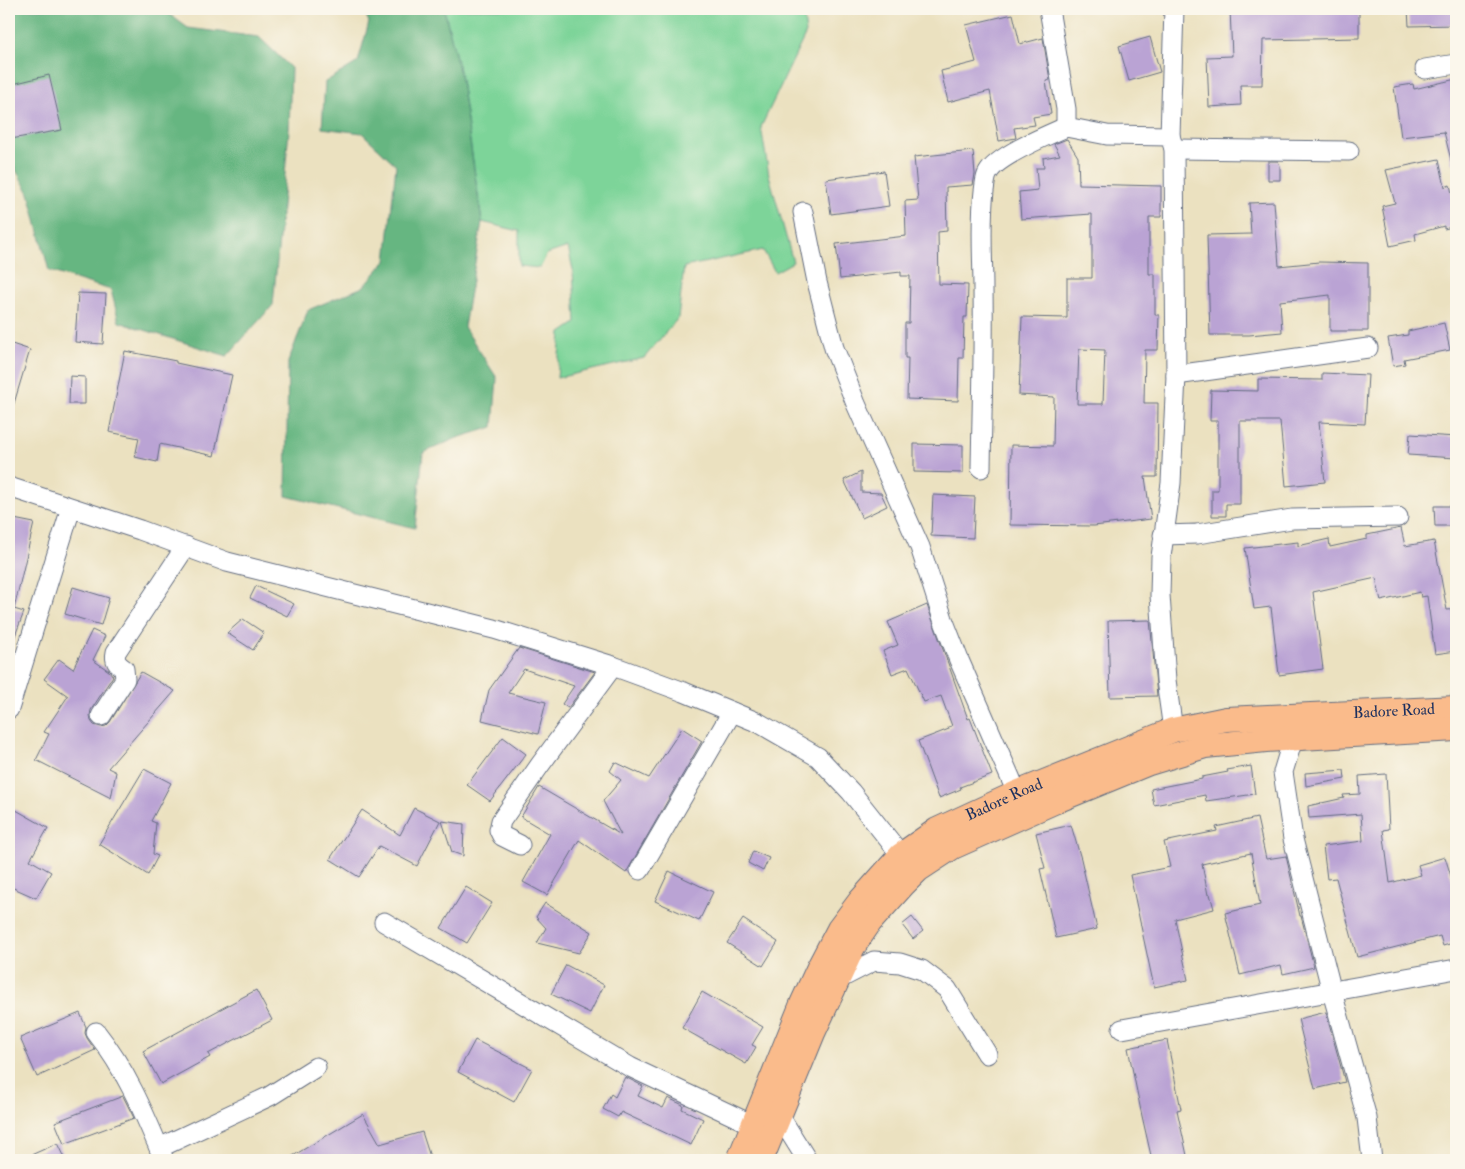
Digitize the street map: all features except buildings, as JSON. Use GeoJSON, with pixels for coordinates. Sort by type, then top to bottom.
{"type":"FeatureCollection","features":[{"type":"Feature","properties":{"kind":"main road","name":"Badore Road"},"geometry":{"type":"LineString","coordinates":[[739,1160],[802,1004],[839,929],[860,900],[902,855],[938,830],[1017,793],[1173,730],[1226,719],[1456,708]]}},
{"type":"Feature","properties":{"kind":"main road","name":"Badore Road"},"geometry":{"type":"LineString","coordinates":[[761,1160],[837,980],[853,947],[888,900],[918,870],[953,847],[1028,813],[1149,763],[1206,746],[1293,738],[1456,729]]}},
{"type":"Feature","properties":{"kind":"street"},"geometry":{"type":"LineString","coordinates":[[1049,9],[1066,108],[1066,127]]}},
{"type":"Feature","properties":{"kind":"street"},"geometry":{"type":"LineString","coordinates":[[1173,730],[1166,680],[1160,595],[1163,535],[1171,483],[1176,375],[1172,142],[1174,9]]}},
{"type":"Feature","properties":{"kind":"street"},"geometry":{"type":"LineString","coordinates":[[1425,69],[1456,64]]}},
{"type":"Feature","properties":{"kind":"street"},"geometry":{"type":"LineString","coordinates":[[981,468],[982,204],[988,172],[999,162],[1027,145],[1066,127],[1107,135],[1172,142],[1349,151]]}},
{"type":"Feature","properties":{"kind":"street"},"geometry":{"type":"LineString","coordinates":[[803,212],[817,282],[834,348],[896,497],[920,547],[943,619],[959,660],[1017,793]]}},
{"type":"Feature","properties":{"kind":"street"},"geometry":{"type":"LineString","coordinates":[[1176,375],[1368,348]]}},
{"type":"Feature","properties":{"kind":"street"},"geometry":{"type":"LineString","coordinates":[[9,487],[186,546],[227,562],[494,629],[613,666],[759,723],[818,757],[851,792],[902,855]]}},
{"type":"Feature","properties":{"kind":"street"},"geometry":{"type":"LineString","coordinates":[[9,709],[71,508]]}},
{"type":"Feature","properties":{"kind":"street"},"geometry":{"type":"LineString","coordinates":[[1163,535],[1198,534],[1292,519],[1398,517]]}},
{"type":"Feature","properties":{"kind":"street"},"geometry":{"type":"LineString","coordinates":[[101,716],[124,679],[124,669],[117,664],[114,658],[116,652],[186,546]]}},
{"type":"Feature","properties":{"kind":"street"},"geometry":{"type":"LineString","coordinates":[[520,845],[502,836],[499,830],[501,821],[613,666]]}},
{"type":"Feature","properties":{"kind":"street"},"geometry":{"type":"LineString","coordinates":[[640,870],[732,712]]}},
{"type":"Feature","properties":{"kind":"street"},"geometry":{"type":"LineString","coordinates":[[1293,738],[1283,772],[1288,805],[1300,868],[1367,1118],[1372,1160]]}},
{"type":"Feature","properties":{"kind":"street"},"geometry":{"type":"LineString","coordinates":[[384,922],[630,1067],[753,1125]]}},
{"type":"Feature","properties":{"kind":"street"},"geometry":{"type":"LineString","coordinates":[[837,980],[874,961],[900,963],[922,970],[947,988],[987,1054]]}},
{"type":"Feature","properties":{"kind":"street"},"geometry":{"type":"LineString","coordinates":[[1122,1029],[1456,969]]}},
{"type":"Feature","properties":{"kind":"street"},"geometry":{"type":"LineString","coordinates":[[96,1032],[118,1062],[136,1093],[162,1154],[270,1096],[316,1067]]}},
{"type":"Feature","properties":{"kind":"street"},"geometry":{"type":"LineString","coordinates":[[779,1115],[807,1160]]}},
{"type":"Feature","properties":{"kind":"green space"},"geometry":{"type":"Polygon","coordinates":[[[9,9],[162,9],[188,28],[259,37],[291,68],[289,130],[273,305],[227,356],[119,322],[111,290],[49,271],[29,193],[9,158],[9,9]]]}},
{"type":"Feature","properties":{"kind":"green space"},"geometry":{"type":"Polygon","coordinates":[[[363,9],[444,9],[460,74],[482,222],[464,327],[497,378],[493,427],[457,438],[423,453],[415,528],[286,496],[288,362],[308,310],[363,287],[386,261],[396,165],[362,133],[322,128],[325,82],[358,62],[369,22],[363,9]]]}},
{"type":"Feature","properties":{"kind":"green space"},"geometry":{"type":"Polygon","coordinates":[[[444,9],[803,9],[806,33],[761,127],[769,175],[793,262],[775,272],[763,250],[684,267],[678,318],[644,358],[557,378],[561,333],[576,323],[573,270],[568,247],[547,254],[540,268],[519,266],[519,231],[482,222],[460,74],[444,9]]]}}]}
